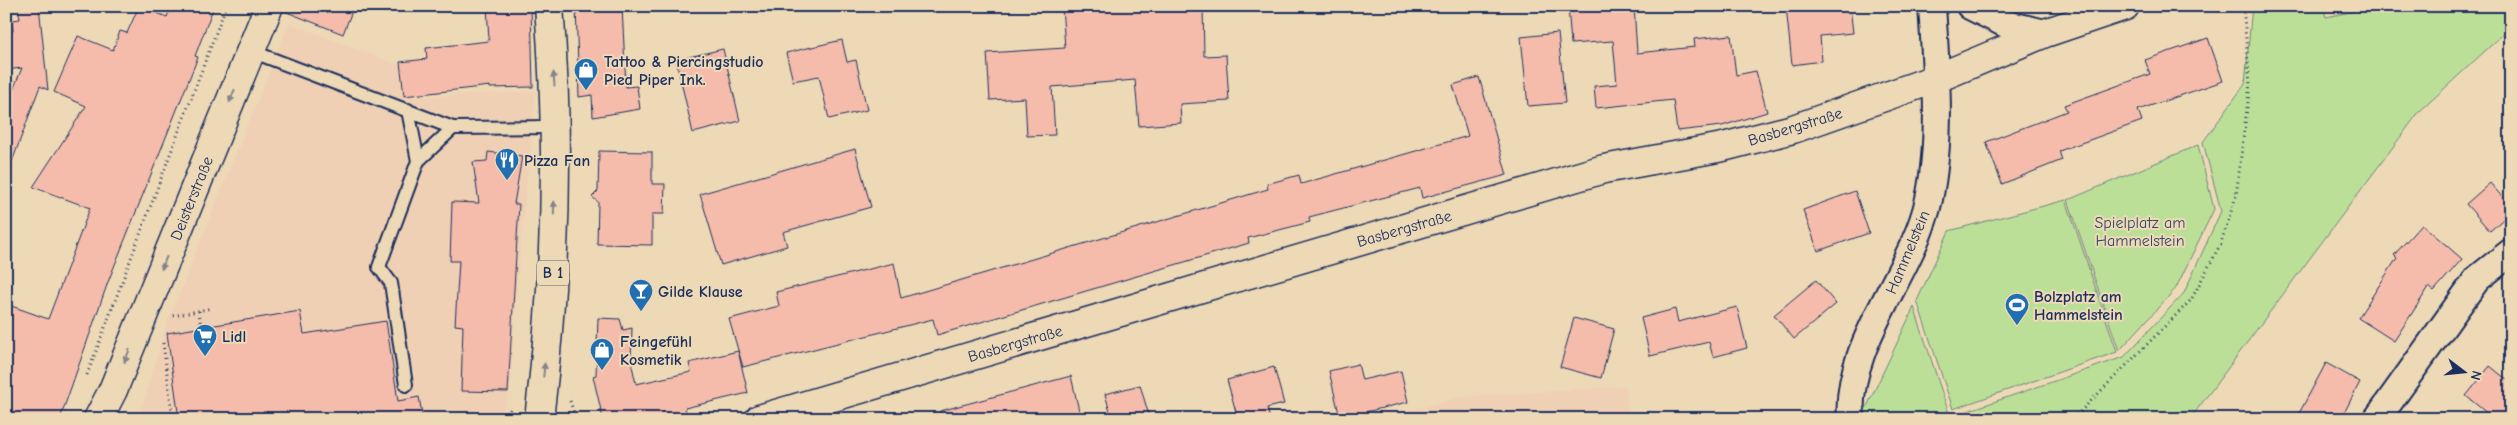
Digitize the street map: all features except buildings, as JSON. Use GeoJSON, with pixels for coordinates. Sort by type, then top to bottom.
{"type":"FeatureCollection","features":[{"type":"Feature","properties":{"kind":"main road","name":"Deisterstraße"},"geometry":{"type":"LineString","coordinates":[[98,419],[112,390],[151,328],[269,6]]}},
{"type":"Feature","properties":{"kind":"main road","name":"B 1"},"geometry":{"type":"LineString","coordinates":[[539,419],[552,292],[556,127],[549,6]]}},
{"type":"Feature","properties":{"kind":"main road","name":"Basbergstraße"},"geometry":{"type":"LineString","coordinates":[[759,419],[1604,169],[1723,147],[1793,128],[1935,79],[2045,33],[2125,6]]}},
{"type":"Feature","properties":{"kind":"main road","name":"Deisterstraße"},"geometry":{"type":"LineString","coordinates":[[107,419],[112,390]]}},
{"type":"Feature","properties":{"kind":"street","name":"Hammelstein"},"geometry":{"type":"LineString","coordinates":[[1851,419],[1850,410],[1857,368],[1873,327],[1907,260],[1929,200],[1936,138],[1932,6]]}},
{"type":"Feature","properties":{"kind":"street"},"geometry":{"type":"LineString","coordinates":[[1970,6],[2006,24],[2045,33]]}},
{"type":"Feature","properties":{"kind":"street"},"geometry":{"type":"LineString","coordinates":[[2377,419],[2476,279],[2511,252]]}},
{"type":"Feature","properties":{"kind":"lane"},"geometry":{"type":"LineString","coordinates":[[251,51],[453,128],[556,127]]}},
{"type":"Feature","properties":{"kind":"lane"},"geometry":{"type":"LineString","coordinates":[[408,110],[418,161]]}},
{"type":"Feature","properties":{"kind":"lane"},"geometry":{"type":"LineString","coordinates":[[406,385],[391,284],[379,267],[418,161],[453,128]]}},
{"type":"Feature","properties":{"kind":"path"},"geometry":{"type":"LineString","coordinates":[[84,384],[226,6]]}},
{"type":"Feature","properties":{"kind":"path"},"geometry":{"type":"LineString","coordinates":[[2074,419],[2191,300],[2221,243],[2236,196],[2250,84],[2243,6]]}},
{"type":"Feature","properties":{"kind":"path"},"geometry":{"type":"LineString","coordinates":[[173,419],[151,328],[212,308]]}},
{"type":"Feature","properties":{"kind":"path"},"geometry":{"type":"LineString","coordinates":[[199,311],[201,328]]}},
{"type":"Feature","properties":{"kind":"path"},"geometry":{"type":"LineString","coordinates":[[568,397],[576,419]]}},
{"type":"Feature","properties":{"kind":"shaded area"},"geometry":{"type":"Polygon","coordinates":[[[289,23],[400,65],[403,97],[536,91],[519,262],[510,391],[505,406],[497,419],[138,419],[167,323],[289,23]]]}},
{"type":"Feature","properties":{"kind":"shaded area"},"geometry":{"type":"Polygon","coordinates":[[[1626,386],[1629,419],[1381,419],[1460,397],[1626,386]]]}},
{"type":"Feature","properties":{"kind":"green space"},"geometry":{"type":"Polygon","coordinates":[[[2252,6],[2323,6],[2326,17],[2379,6],[2511,6],[2511,27],[2419,112],[2190,419],[1864,419],[1863,415],[1914,307],[1950,417],[2124,357],[2184,293],[2221,211],[2203,142],[2245,84],[2252,6]]]}},
{"type":"Feature","properties":{"kind":"green space","name":"Spielplatz am Hammelstein"},"geometry":{"type":"Polygon","coordinates":[[[2198,145],[2214,209],[2176,288],[2119,351],[2068,200],[2198,145]]]}},
{"type":"Feature","properties":{"kind":"green space","name":"Bolzplatz am Hammelstein"},"geometry":{"type":"Polygon","coordinates":[[[2066,200],[2117,352],[1953,409],[1917,301],[1949,231],[2066,200]]]}},
{"type":"Feature","properties":{"kind":"place","name":"Tattoo & Piercingstudio Pied Piper Ink."},"geometry":{"type":"Point","coordinates":[586,91]}},
{"type":"Feature","properties":{"kind":"place","name":"Pizza Fan"},"geometry":{"type":"Point","coordinates":[507,181]}},
{"type":"Feature","properties":{"kind":"place","name":"Gilde Klause"},"geometry":{"type":"Point","coordinates":[641,312]}},
{"type":"Feature","properties":{"kind":"place","name":"Bolzplatz am Hammelstein"},"geometry":{"type":"Point","coordinates":[2017,326]}},
{"type":"Feature","properties":{"kind":"place","name":"Lidl"},"geometry":{"type":"Point","coordinates":[205,357]}},
{"type":"Feature","properties":{"kind":"place","name":"Feingefühl Kosmetik"},"geometry":{"type":"Point","coordinates":[602,371]}}]}
